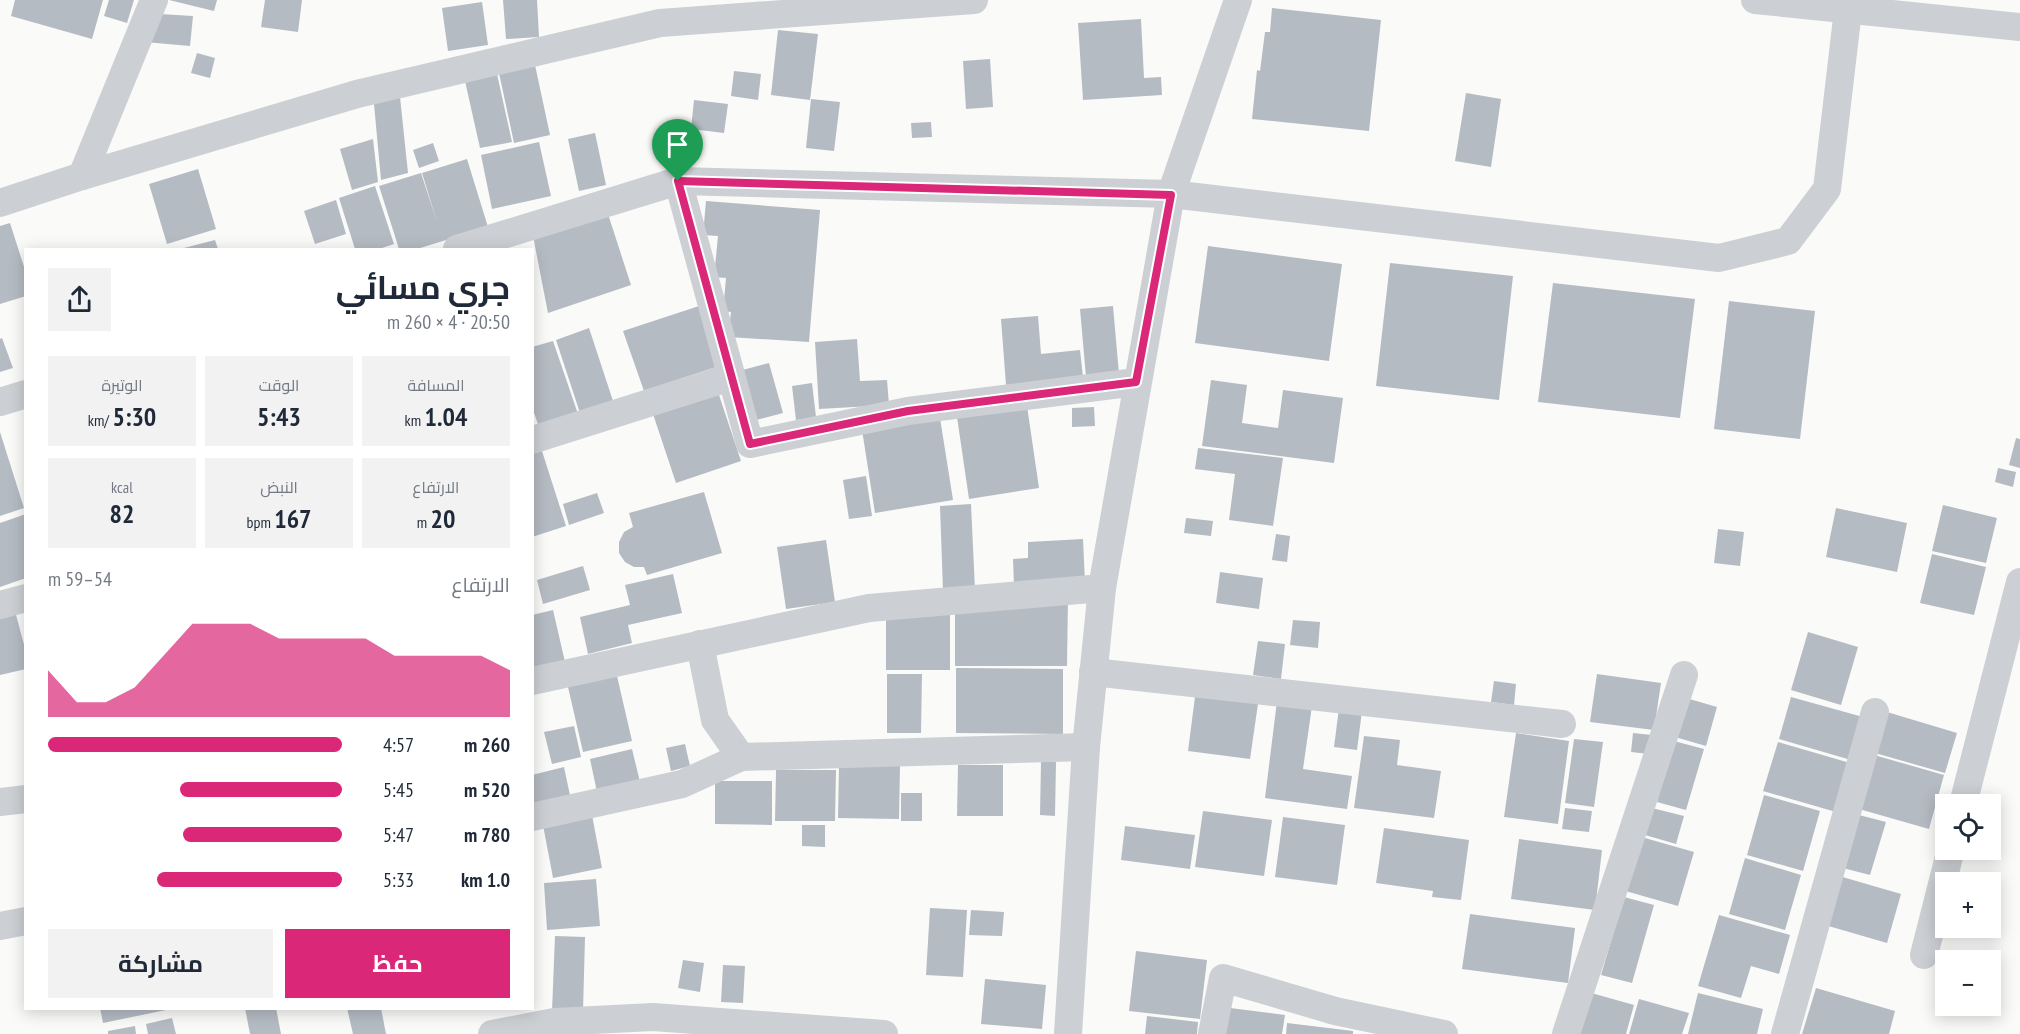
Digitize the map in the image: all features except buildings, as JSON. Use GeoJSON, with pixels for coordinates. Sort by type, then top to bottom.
{"type":"FeatureCollection","features":[{"type":"Feature","properties":{"kind":"street"},"geometry":{"type":"LineString","coordinates":[[82,176],[154,0]]}},
{"type":"Feature","properties":{"kind":"street"},"geometry":{"type":"LineString","coordinates":[[0,203],[82,176],[357,94],[661,11],[974,0]]}},
{"type":"Feature","properties":{"kind":"street"},"geometry":{"type":"LineString","coordinates":[[1068,1034],[1086,747],[1102,588],[1136,382],[1171,195],[1238,0]]}},
{"type":"Feature","properties":{"kind":"street"},"geometry":{"type":"LineString","coordinates":[[1755,0],[2020,27]]}},
{"type":"Feature","properties":{"kind":"street"},"geometry":{"type":"LineString","coordinates":[[460,248],[678,181],[1171,195],[1719,258],[1788,242],[1827,189],[1848,10]]}},
{"type":"Feature","properties":{"kind":"street"},"geometry":{"type":"LineString","coordinates":[[678,181],[750,444],[908,411],[1136,382]]}},
{"type":"Feature","properties":{"kind":"street"},"geometry":{"type":"LineString","coordinates":[[534,439],[731,377]]}},
{"type":"Feature","properties":{"kind":"street"},"geometry":{"type":"LineString","coordinates":[[0,402],[24,395]]}},
{"type":"Feature","properties":{"kind":"street"},"geometry":{"type":"LineString","coordinates":[[1966,794],[2020,582]]}},
{"type":"Feature","properties":{"kind":"street"},"geometry":{"type":"LineString","coordinates":[[534,681],[869,608],[1102,588]]}},
{"type":"Feature","properties":{"kind":"street"},"geometry":{"type":"LineString","coordinates":[[0,605],[24,599]]}},
{"type":"Feature","properties":{"kind":"street"},"geometry":{"type":"LineString","coordinates":[[700,644],[715,720],[741,757]]}},
{"type":"Feature","properties":{"kind":"street"},"geometry":{"type":"LineString","coordinates":[[1093,672],[1562,724]]}},
{"type":"Feature","properties":{"kind":"street"},"geometry":{"type":"LineString","coordinates":[[1566,1034],[1684,675]]}},
{"type":"Feature","properties":{"kind":"street"},"geometry":{"type":"LineString","coordinates":[[1785,1034],[1875,712]]}},
{"type":"Feature","properties":{"kind":"street"},"geometry":{"type":"LineString","coordinates":[[534,817],[682,784],[741,757],[1086,747]]}},
{"type":"Feature","properties":{"kind":"street"},"geometry":{"type":"LineString","coordinates":[[0,802],[24,799]]}},
{"type":"Feature","properties":{"kind":"street"},"geometry":{"type":"LineString","coordinates":[[1924,955],[1948,860]]}},
{"type":"Feature","properties":{"kind":"street"},"geometry":{"type":"LineString","coordinates":[[0,926],[24,921]]}},
{"type":"Feature","properties":{"kind":"street"},"geometry":{"type":"LineString","coordinates":[[1212,1034],[1223,978],[1335,1011],[1444,1034]]}},
{"type":"Feature","properties":{"kind":"street"},"geometry":{"type":"LineString","coordinates":[[492,1034],[554,1022],[884,1034]]}},
{"type":"Feature","properties":{"kind":"route"},"geometry":{"type":"LineString","coordinates":[[678,181],[1171,195],[1143,355],[1136,382],[908,411],[750,444],[678,181]]}}]}
